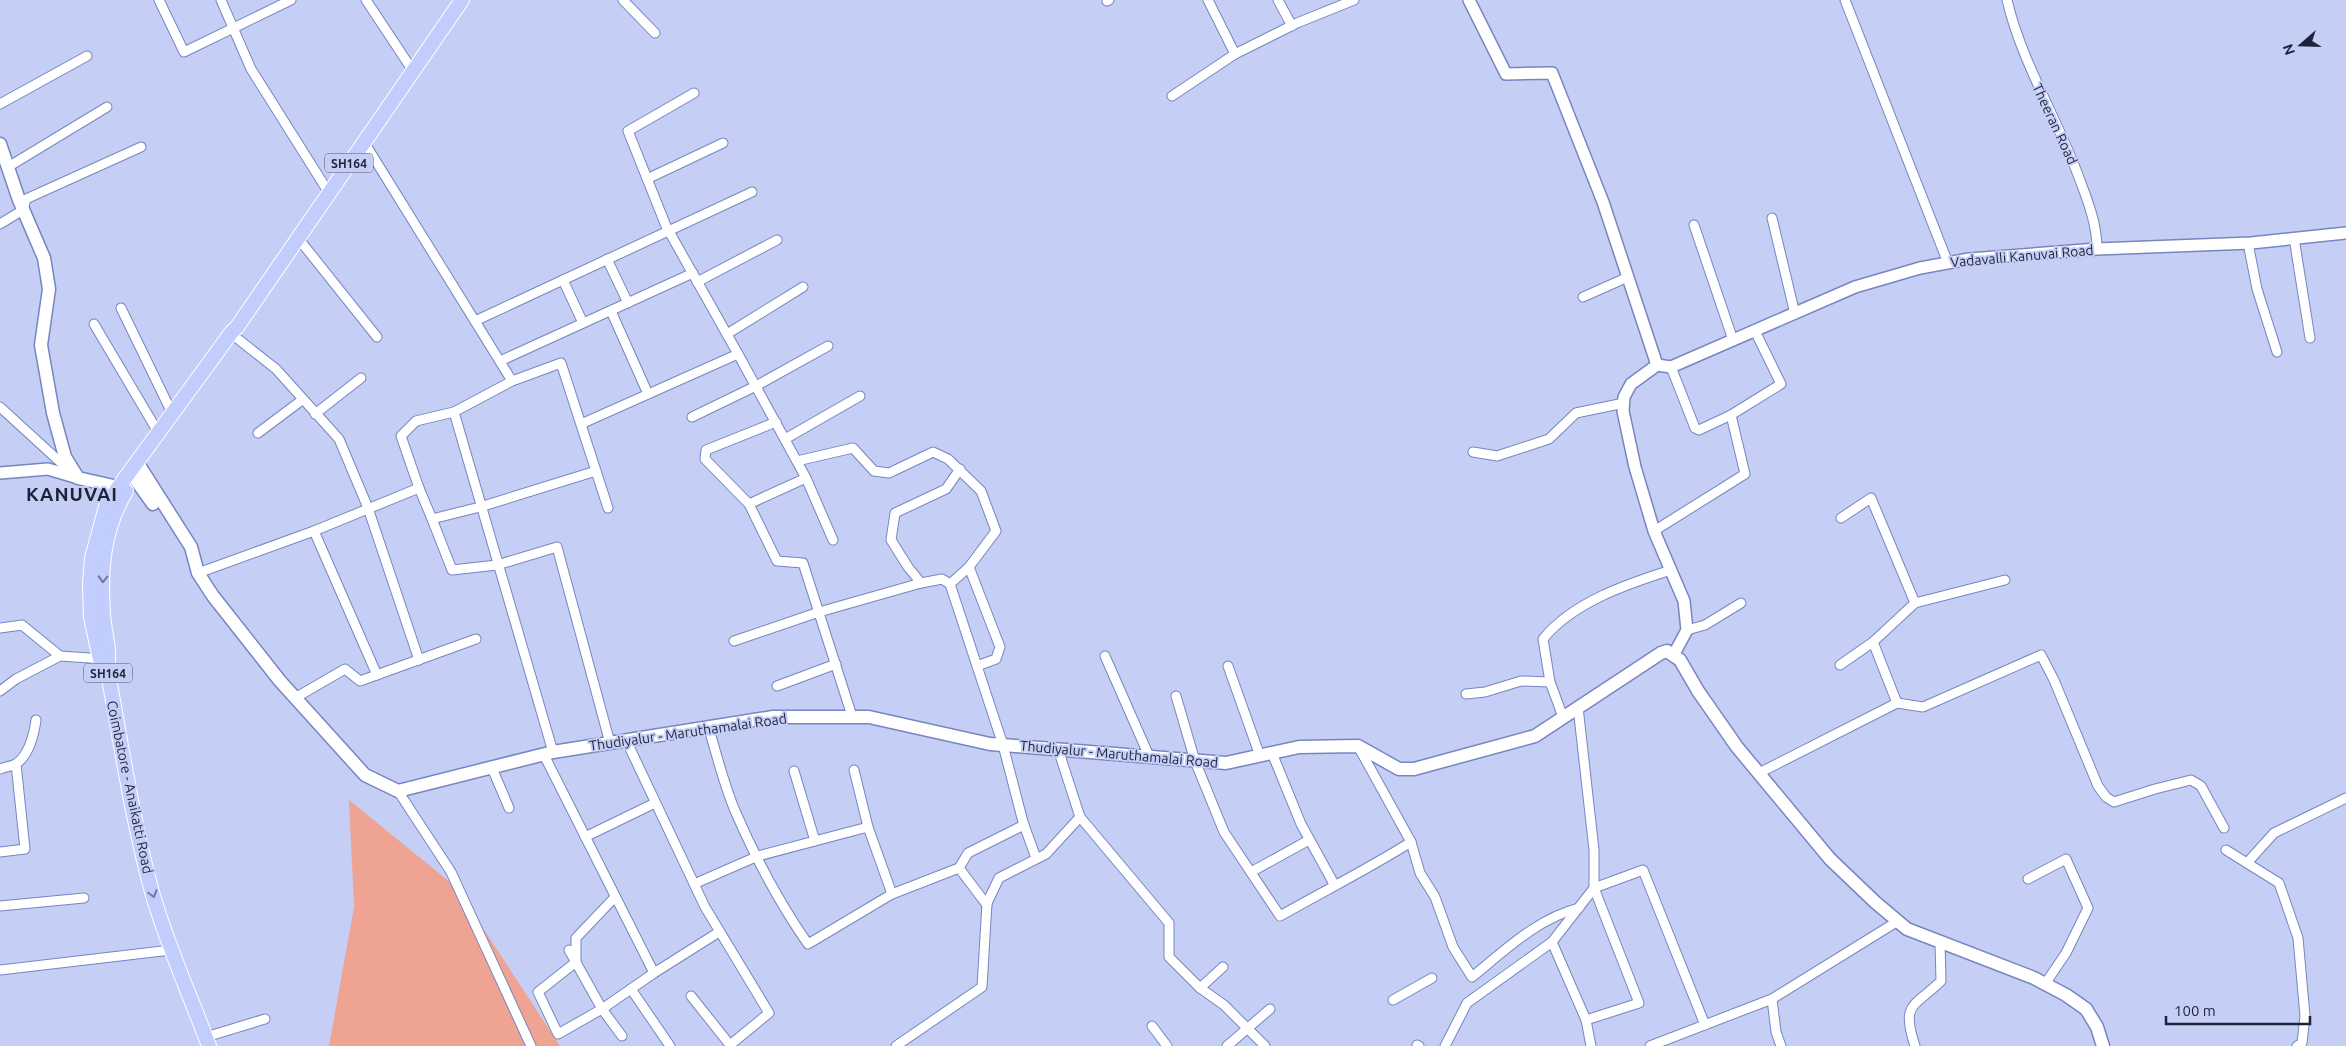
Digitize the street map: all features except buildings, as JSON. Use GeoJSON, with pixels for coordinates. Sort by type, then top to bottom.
{"type":"FeatureCollection","features":[{"type":"Feature","properties":{"kind":"main road","name":"Coimbatore - Anaikatti Road"},"geometry":{"type":"LineString","coordinates":[[208,1042],[171,950],[152,892],[130,795],[97,616],[104,546],[113,513],[132,477],[238,333],[298,238],[462,0]]}},
{"type":"Feature","properties":{"kind":"main road"},"geometry":{"type":"LineString","coordinates":[[0,144],[23,210],[44,258],[49,288],[40,345],[65,457],[78,478],[132,477]]}},
{"type":"Feature","properties":{"kind":"main road"},"geometry":{"type":"LineString","coordinates":[[132,477],[158,432],[230,333],[238,333]]}},
{"type":"Feature","properties":{"kind":"main road"},"geometry":{"type":"LineString","coordinates":[[132,477],[191,547],[196,567],[213,596],[295,698],[365,775],[398,792]]}},
{"type":"Feature","properties":{"kind":"main road","name":"Thudiyalur - Maruthamalai Road"},"geometry":{"type":"LineString","coordinates":[[398,792],[548,754],[708,726],[773,717],[869,716],[1003,745],[1226,764],[1299,747],[1358,746],[1400,769],[1414,769],[1535,736],[1661,653],[1667,651],[1674,654]]}},
{"type":"Feature","properties":{"kind":"main road"},"geometry":{"type":"LineString","coordinates":[[1674,654],[1680,660],[1698,691],[1737,747],[1830,859],[1907,929],[2045,984],[2066,995],[2086,1009],[2097,1027],[2103,1046]]}},
{"type":"Feature","properties":{"kind":"street"},"geometry":{"type":"LineString","coordinates":[[159,0],[184,52],[291,0]]}},
{"type":"Feature","properties":{"kind":"street"},"geometry":{"type":"LineString","coordinates":[[221,0],[251,69],[329,193]]}},
{"type":"Feature","properties":{"kind":"street"},"geometry":{"type":"LineString","coordinates":[[366,0],[413,70]]}},
{"type":"Feature","properties":{"kind":"street"},"geometry":{"type":"LineString","coordinates":[[623,0],[655,33]]}},
{"type":"Feature","properties":{"kind":"street"},"geometry":{"type":"LineString","coordinates":[[1208,0],[1235,54]]}},
{"type":"Feature","properties":{"kind":"street"},"geometry":{"type":"LineString","coordinates":[[1278,0],[1292,26]]}},
{"type":"Feature","properties":{"kind":"street"},"geometry":{"type":"LineString","coordinates":[[1469,0],[1506,74],[1552,73],[1603,202],[1657,365]]}},
{"type":"Feature","properties":{"kind":"street"},"geometry":{"type":"LineString","coordinates":[[1845,0],[1948,263]]}},
{"type":"Feature","properties":{"kind":"street","name":"Theeran Road"},"geometry":{"type":"LineString","coordinates":[[2007,0],[2012,20],[2032,74],[2075,166],[2091,211],[2097,249]]}},
{"type":"Feature","properties":{"kind":"street"},"geometry":{"type":"LineString","coordinates":[[1172,96],[1235,54],[1348,1]]}},
{"type":"Feature","properties":{"kind":"street"},"geometry":{"type":"LineString","coordinates":[[0,104],[87,56]]}},
{"type":"Feature","properties":{"kind":"street"},"geometry":{"type":"LineString","coordinates":[[694,93],[628,131],[668,230],[797,461],[833,540]]}},
{"type":"Feature","properties":{"kind":"street"},"geometry":{"type":"LineString","coordinates":[[8,167],[107,107]]}},
{"type":"Feature","properties":{"kind":"street"},"geometry":{"type":"LineString","coordinates":[[364,142],[512,381]]}},
{"type":"Feature","properties":{"kind":"street"},"geometry":{"type":"LineString","coordinates":[[647,179],[723,143]]}},
{"type":"Feature","properties":{"kind":"street"},"geometry":{"type":"LineString","coordinates":[[0,224],[23,210],[26,199],[141,147]]}},
{"type":"Feature","properties":{"kind":"street"},"geometry":{"type":"LineString","coordinates":[[475,321],[752,192]]}},
{"type":"Feature","properties":{"kind":"street"},"geometry":{"type":"LineString","coordinates":[[1772,218],[1795,314]]}},
{"type":"Feature","properties":{"kind":"street"},"geometry":{"type":"LineString","coordinates":[[1694,225],[1734,340]]}},
{"type":"Feature","properties":{"kind":"street","name":"Vadavalli Kanuvai Road"},"geometry":{"type":"LineString","coordinates":[[1671,367],[1855,287],[1920,268],[1969,259],[2097,249],[2248,243],[2346,233]]}},
{"type":"Feature","properties":{"kind":"street"},"geometry":{"type":"LineString","coordinates":[[298,238],[377,337]]}},
{"type":"Feature","properties":{"kind":"street"},"geometry":{"type":"LineString","coordinates":[[2294,238],[2310,338]]}},
{"type":"Feature","properties":{"kind":"street"},"geometry":{"type":"LineString","coordinates":[[500,361],[628,302],[695,278],[778,240]]}},
{"type":"Feature","properties":{"kind":"street"},"geometry":{"type":"LineString","coordinates":[[2248,243],[2257,289],[2277,352]]}},
{"type":"Feature","properties":{"kind":"street"},"geometry":{"type":"LineString","coordinates":[[607,259],[628,302]]}},
{"type":"Feature","properties":{"kind":"street"},"geometry":{"type":"LineString","coordinates":[[1583,297],[1628,277]]}},
{"type":"Feature","properties":{"kind":"street"},"geometry":{"type":"LineString","coordinates":[[564,280],[583,323]]}},
{"type":"Feature","properties":{"kind":"street"},"geometry":{"type":"LineString","coordinates":[[727,334],[803,287]]}},
{"type":"Feature","properties":{"kind":"street"},"geometry":{"type":"LineString","coordinates":[[121,308],[172,413]]}},
{"type":"Feature","properties":{"kind":"street"},"geometry":{"type":"LineString","coordinates":[[611,310],[648,394]]}},
{"type":"Feature","properties":{"kind":"street"},"geometry":{"type":"LineString","coordinates":[[94,324],[158,432]]}},
{"type":"Feature","properties":{"kind":"street"},"geometry":{"type":"LineString","coordinates":[[1674,654],[1687,630],[1684,601],[1654,531],[1624,424],[1624,403],[1631,384],[1657,365],[1671,367],[1695,428],[1699,430],[1731,415],[1781,384],[1755,331]]}},
{"type":"Feature","properties":{"kind":"street"},"geometry":{"type":"LineString","coordinates":[[238,333],[276,369],[339,440],[368,508],[419,660]]}},
{"type":"Feature","properties":{"kind":"street"},"geometry":{"type":"LineString","coordinates":[[692,417],[756,386],[828,346]]}},
{"type":"Feature","properties":{"kind":"street"},"geometry":{"type":"LineString","coordinates":[[581,424],[738,354]]}},
{"type":"Feature","properties":{"kind":"street"},"geometry":{"type":"LineString","coordinates":[[608,508],[561,362],[512,381],[454,412],[416,421],[401,436],[419,488],[452,570],[497,565],[557,547],[610,743]]}},
{"type":"Feature","properties":{"kind":"street"},"geometry":{"type":"LineString","coordinates":[[314,414],[361,378]]}},
{"type":"Feature","properties":{"kind":"street"},"geometry":{"type":"LineString","coordinates":[[785,439],[860,396]]}},
{"type":"Feature","properties":{"kind":"street"},"geometry":{"type":"LineString","coordinates":[[258,433],[302,400]]}},
{"type":"Feature","properties":{"kind":"street"},"geometry":{"type":"LineString","coordinates":[[1473,452],[1497,456],[1549,439],[1576,413],[1624,403]]}},
{"type":"Feature","properties":{"kind":"street"},"geometry":{"type":"LineString","coordinates":[[0,407],[78,478]]}},
{"type":"Feature","properties":{"kind":"street"},"geometry":{"type":"LineString","coordinates":[[454,412],[548,754],[585,837],[654,973]]}},
{"type":"Feature","properties":{"kind":"street"},"geometry":{"type":"LineString","coordinates":[[1654,531],[1745,474],[1731,415]]}},
{"type":"Feature","properties":{"kind":"street"},"geometry":{"type":"LineString","coordinates":[[776,422],[706,450],[705,459],[749,504],[777,561],[803,562],[852,716]]}},
{"type":"Feature","properties":{"kind":"street"},"geometry":{"type":"LineString","coordinates":[[797,461],[853,448],[874,471],[889,473],[933,452],[948,459],[981,491],[996,532],[969,567],[950,584]]}},
{"type":"Feature","properties":{"kind":"street"},"geometry":{"type":"LineString","coordinates":[[0,473],[48,469],[78,478]]}},
{"type":"Feature","properties":{"kind":"street"},"geometry":{"type":"LineString","coordinates":[[922,583],[908,567],[892,540],[895,513],[946,489],[960,469]]}},
{"type":"Feature","properties":{"kind":"street"},"geometry":{"type":"LineString","coordinates":[[432,519],[480,507],[596,471]]}},
{"type":"Feature","properties":{"kind":"street"},"geometry":{"type":"LineString","coordinates":[[749,504],[806,478]]}},
{"type":"Feature","properties":{"kind":"street"},"geometry":{"type":"LineString","coordinates":[[196,567],[314,531],[419,488]]}},
{"type":"Feature","properties":{"kind":"street"},"geometry":{"type":"LineString","coordinates":[[1841,518],[1871,498],[1915,603]]}},
{"type":"Feature","properties":{"kind":"street"},"geometry":{"type":"LineString","coordinates":[[314,531],[377,675]]}},
{"type":"Feature","properties":{"kind":"street"},"geometry":{"type":"LineString","coordinates":[[969,567],[1000,647],[996,659],[977,666]]}},
{"type":"Feature","properties":{"kind":"street"},"geometry":{"type":"LineString","coordinates":[[1563,717],[1550,682],[1543,639],[1553,628],[1598,598],[1624,585],[1671,570]]}},
{"type":"Feature","properties":{"kind":"street"},"geometry":{"type":"LineString","coordinates":[[734,641],[819,612],[922,583],[942,579],[950,584],[1003,745],[1024,825],[1036,858]]}},
{"type":"Feature","properties":{"kind":"street"},"geometry":{"type":"LineString","coordinates":[[1840,665],[1872,642],[1915,603],[2004,580]]}},
{"type":"Feature","properties":{"kind":"street"},"geometry":{"type":"LineString","coordinates":[[1687,630],[1705,625],[1741,603]]}},
{"type":"Feature","properties":{"kind":"street"},"geometry":{"type":"LineString","coordinates":[[0,628],[22,625],[60,656],[105,662]]}},
{"type":"Feature","properties":{"kind":"street"},"geometry":{"type":"LineString","coordinates":[[295,698],[345,669],[360,681],[476,639]]}},
{"type":"Feature","properties":{"kind":"street"},"geometry":{"type":"LineString","coordinates":[[1872,642],[1897,703]]}},
{"type":"Feature","properties":{"kind":"street"},"geometry":{"type":"LineString","coordinates":[[1759,773],[1897,703],[1923,707],[2041,655],[2054,680],[2098,786],[2106,796],[2114,802],[2154,789],[2191,780],[2201,786],[2224,828]]}},
{"type":"Feature","properties":{"kind":"street"},"geometry":{"type":"LineString","coordinates":[[0,691],[16,679],[60,656]]}},
{"type":"Feature","properties":{"kind":"street"},"geometry":{"type":"LineString","coordinates":[[1105,656],[1149,756]]}},
{"type":"Feature","properties":{"kind":"street"},"geometry":{"type":"LineString","coordinates":[[777,686],[836,664]]}},
{"type":"Feature","properties":{"kind":"street"},"geometry":{"type":"LineString","coordinates":[[1228,666],[1266,754],[1309,840],[1334,884]]}},
{"type":"Feature","properties":{"kind":"street"},"geometry":{"type":"LineString","coordinates":[[1466,694],[1485,692],[1521,681],[1550,682]]}},
{"type":"Feature","properties":{"kind":"street"},"geometry":{"type":"LineString","coordinates":[[1176,696],[1195,761],[1224,832],[1280,916],[1334,884],[1362,872],[1411,842]]}},
{"type":"Feature","properties":{"kind":"street"},"geometry":{"type":"LineString","coordinates":[[1578,707],[1594,850],[1594,888],[1639,1002],[1586,1020]]}},
{"type":"Feature","properties":{"kind":"street"},"geometry":{"type":"LineString","coordinates":[[0,852],[25,849],[16,764],[32,737],[36,720]]}},
{"type":"Feature","properties":{"kind":"street"},"geometry":{"type":"LineString","coordinates":[[708,726],[736,812],[787,914],[808,944],[892,894],[960,868],[968,852],[1024,825]]}},
{"type":"Feature","properties":{"kind":"street"},"geometry":{"type":"LineString","coordinates":[[626,740],[694,884],[719,932],[769,1013],[729,1045],[692,996]]}},
{"type":"Feature","properties":{"kind":"street"},"geometry":{"type":"LineString","coordinates":[[1358,746],[1411,842],[1420,873],[1435,897],[1453,947],[1472,977],[1516,941],[1559,913],[1579,908]]}},
{"type":"Feature","properties":{"kind":"street"},"geometry":{"type":"LineString","coordinates":[[1058,749],[1080,818],[1168,923],[1169,956],[1200,988],[1224,1005],[1265,1046]]}},
{"type":"Feature","properties":{"kind":"street"},"geometry":{"type":"LineString","coordinates":[[0,769],[16,764]]}},
{"type":"Feature","properties":{"kind":"street"},"geometry":{"type":"LineString","coordinates":[[492,768],[509,808]]}},
{"type":"Feature","properties":{"kind":"street"},"geometry":{"type":"LineString","coordinates":[[854,770],[868,828],[892,894]]}},
{"type":"Feature","properties":{"kind":"street"},"geometry":{"type":"LineString","coordinates":[[794,771],[815,841]]}},
{"type":"Feature","properties":{"kind":"street"},"geometry":{"type":"LineString","coordinates":[[398,792],[450,872],[531,1046]]}},
{"type":"Feature","properties":{"kind":"street"},"geometry":{"type":"LineString","coordinates":[[2247,864],[2274,833],[2346,798]]}},
{"type":"Feature","properties":{"kind":"street"},"geometry":{"type":"LineString","coordinates":[[585,837],[655,803]]}},
{"type":"Feature","properties":{"kind":"street"},"geometry":{"type":"LineString","coordinates":[[896,1046],[982,987],[987,905],[999,878],[1046,854],[1080,818]]}},
{"type":"Feature","properties":{"kind":"street"},"geometry":{"type":"LineString","coordinates":[[694,884],[758,856],[868,828]]}},
{"type":"Feature","properties":{"kind":"street"},"geometry":{"type":"LineString","coordinates":[[1251,872],[1309,840]]}},
{"type":"Feature","properties":{"kind":"street"},"geometry":{"type":"LineString","coordinates":[[2226,850],[2279,883],[2298,938],[2305,1016],[2302,1043],[2297,1046]]}},
{"type":"Feature","properties":{"kind":"street"},"geometry":{"type":"LineString","coordinates":[[2028,879],[2066,859],[2088,908],[2066,953],[2045,984]]}},
{"type":"Feature","properties":{"kind":"street"},"geometry":{"type":"LineString","coordinates":[[960,868],[987,905]]}},
{"type":"Feature","properties":{"kind":"street"},"geometry":{"type":"LineString","coordinates":[[1448,1043],[1467,1004],[1552,942],[1594,888],[1643,870],[1705,1025]]}},
{"type":"Feature","properties":{"kind":"street"},"geometry":{"type":"LineString","coordinates":[[576,962],[576,938],[615,897]]}},
{"type":"Feature","properties":{"kind":"street"},"geometry":{"type":"LineString","coordinates":[[0,906],[84,898]]}},
{"type":"Feature","properties":{"kind":"street"},"geometry":{"type":"LineString","coordinates":[[1650,1046],[1772,999],[1898,921]]}},
{"type":"Feature","properties":{"kind":"street"},"geometry":{"type":"LineString","coordinates":[[576,962],[538,992],[558,1034],[602,1009],[719,932]]}},
{"type":"Feature","properties":{"kind":"street"},"geometry":{"type":"LineString","coordinates":[[1552,942],[1586,1020],[1591,1046]]}},
{"type":"Feature","properties":{"kind":"street"},"geometry":{"type":"LineString","coordinates":[[1915,1046],[1908,1020],[1911,1007],[1941,981],[1940,943]]}},
{"type":"Feature","properties":{"kind":"street"},"geometry":{"type":"LineString","coordinates":[[0,970],[171,950]]}},
{"type":"Feature","properties":{"kind":"street"},"geometry":{"type":"LineString","coordinates":[[569,950],[602,1009],[622,1036]]}},
{"type":"Feature","properties":{"kind":"street"},"geometry":{"type":"LineString","coordinates":[[1200,988],[1223,967]]}},
{"type":"Feature","properties":{"kind":"street"},"geometry":{"type":"LineString","coordinates":[[1393,1000],[1432,978]]}},
{"type":"Feature","properties":{"kind":"street"},"geometry":{"type":"LineString","coordinates":[[632,989],[670,1046]]}},
{"type":"Feature","properties":{"kind":"street"},"geometry":{"type":"LineString","coordinates":[[1772,999],[1776,1032],[1781,1046]]}},
{"type":"Feature","properties":{"kind":"street"},"geometry":{"type":"LineString","coordinates":[[1227,1046],[1270,1009]]}},
{"type":"Feature","properties":{"kind":"street"},"geometry":{"type":"LineString","coordinates":[[208,1042],[265,1019]]}},
{"type":"Feature","properties":{"kind":"street"},"geometry":{"type":"LineString","coordinates":[[1152,1026],[1167,1046]]}},
{"type":"Feature","properties":{"kind":"shaded area"},"geometry":{"type":"Polygon","coordinates":[[[349,800],[456,887],[560,1046],[329,1046],[354,907],[349,800]]]}},
{"type":"Feature","properties":{"kind":"district","name":"KANUVAI"},"geometry":{"type":"Point","coordinates":[72,494]}}]}
